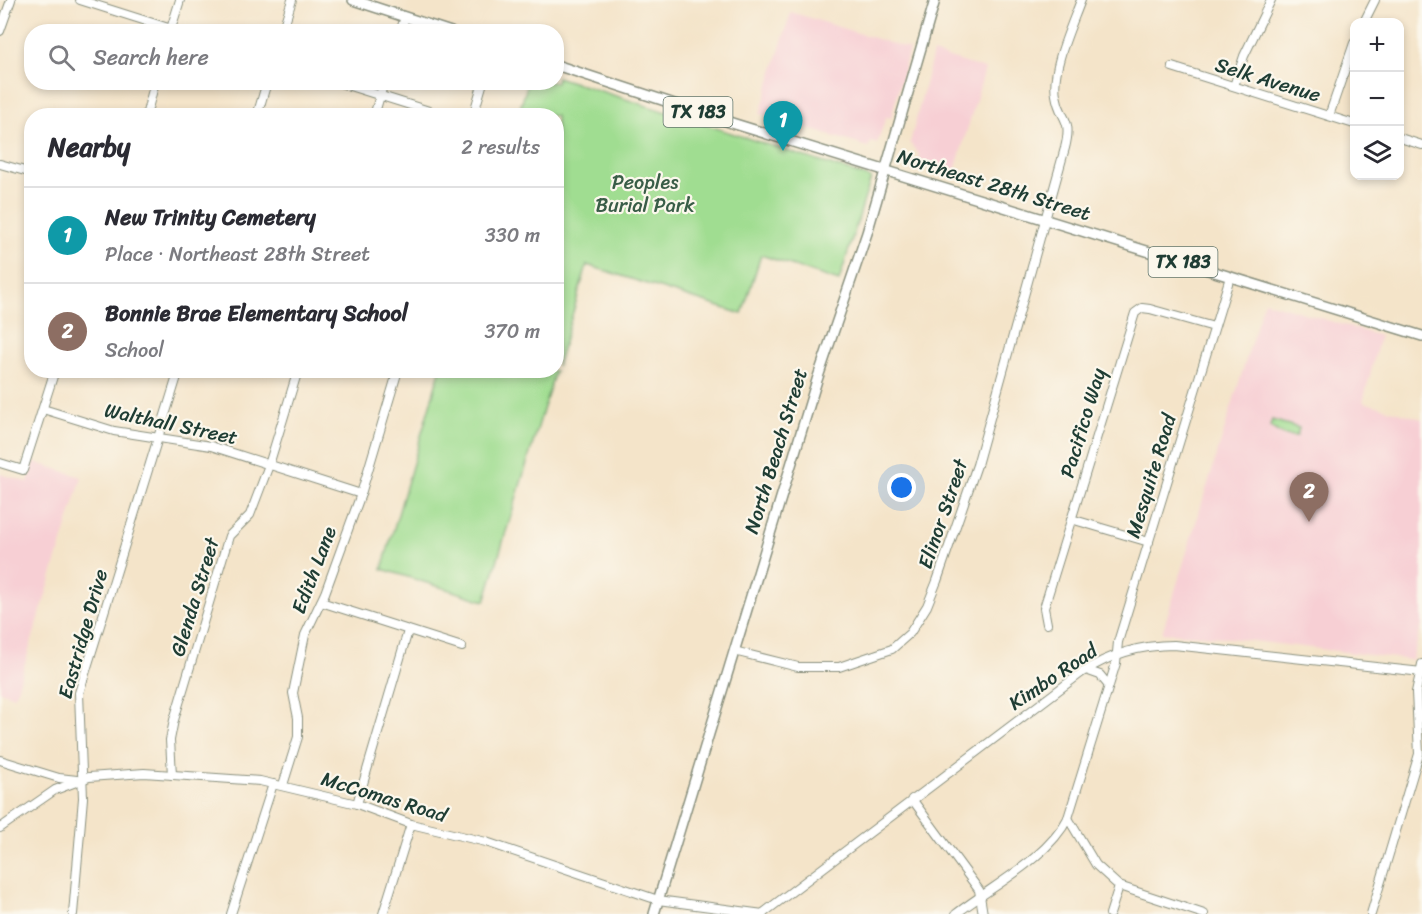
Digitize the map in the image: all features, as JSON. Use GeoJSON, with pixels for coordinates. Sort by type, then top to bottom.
{"type":"FeatureCollection","features":[{"type":"Feature","properties":{"kind":"main road"},"geometry":{"type":"LineString","coordinates":[[353,0],[383,5],[405,17],[426,24]]}},
{"type":"Feature","properties":{"kind":"main road","name":"North Beach Street"},"geometry":{"type":"LineString","coordinates":[[654,914],[815,385],[851,285],[935,0]]}},
{"type":"Feature","properties":{"kind":"main road","name":"Northeast 28th Street"},"geometry":{"type":"LineString","coordinates":[[564,68],[1045,220],[1422,336]]}},
{"type":"Feature","properties":{"kind":"street"},"geometry":{"type":"LineString","coordinates":[[1,27],[11,0]]}},
{"type":"Feature","properties":{"kind":"street"},"geometry":{"type":"LineString","coordinates":[[80,0],[152,24]]}},
{"type":"Feature","properties":{"kind":"street"},"geometry":{"type":"LineString","coordinates":[[172,24],[180,0]]}},
{"type":"Feature","properties":{"kind":"street"},"geometry":{"type":"LineString","coordinates":[[284,24],[292,0]]}},
{"type":"Feature","properties":{"kind":"street","name":"Elinor Street"},"geometry":{"type":"LineString","coordinates":[[734,651],[798,667],[839,668],[892,649],[910,633],[927,606],[977,465],[1069,126],[1056,95],[1056,87],[1060,63],[1081,0]]}},
{"type":"Feature","properties":{"kind":"street"},"geometry":{"type":"LineString","coordinates":[[1234,86],[1244,56],[1271,0]]}},
{"type":"Feature","properties":{"kind":"street"},"geometry":{"type":"LineString","coordinates":[[1366,18],[1375,0]]}},
{"type":"Feature","properties":{"kind":"street"},"geometry":{"type":"LineString","coordinates":[[403,24],[405,17]]}},
{"type":"Feature","properties":{"kind":"street"},"geometry":{"type":"LineString","coordinates":[[1329,116],[1350,55]]}},
{"type":"Feature","properties":{"kind":"street","name":"Selk Avenue"},"geometry":{"type":"LineString","coordinates":[[1172,67],[1350,123]]}},
{"type":"Feature","properties":{"kind":"street"},"geometry":{"type":"LineString","coordinates":[[148,108],[153,90]]}},
{"type":"Feature","properties":{"kind":"street"},"geometry":{"type":"LineString","coordinates":[[259,108],[265,90]]}},
{"type":"Feature","properties":{"kind":"street"},"geometry":{"type":"LineString","coordinates":[[362,90],[419,108]]}},
{"type":"Feature","properties":{"kind":"street"},"geometry":{"type":"LineString","coordinates":[[376,108],[382,90]]}},
{"type":"Feature","properties":{"kind":"street"},"geometry":{"type":"LineString","coordinates":[[475,108],[481,90]]}},
{"type":"Feature","properties":{"kind":"street"},"geometry":{"type":"LineString","coordinates":[[1404,139],[1422,145]]}},
{"type":"Feature","properties":{"kind":"street"},"geometry":{"type":"LineString","coordinates":[[0,164],[24,171]]}},
{"type":"Feature","properties":{"kind":"street","name":"Mesquite Road"},"geometry":{"type":"LineString","coordinates":[[956,914],[1049,846],[1068,818],[1109,686],[1118,642],[1230,277]]}},
{"type":"Feature","properties":{"kind":"street","name":"Pacifico Way"},"geometry":{"type":"LineString","coordinates":[[1047,624],[1044,608],[1135,313],[1142,308],[1150,309],[1214,327]]}},
{"type":"Feature","properties":{"kind":"street"},"geometry":{"type":"LineString","coordinates":[[0,464],[23,470],[53,378]]}},
{"type":"Feature","properties":{"kind":"street","name":"Eastridge Drive"},"geometry":{"type":"LineString","coordinates":[[73,914],[83,798],[79,693],[177,378]]}},
{"type":"Feature","properties":{"kind":"street","name":"Glenda Street"},"geometry":{"type":"LineString","coordinates":[[172,775],[170,740],[174,720],[217,573],[229,536],[250,515],[269,465],[296,378]]}},
{"type":"Feature","properties":{"kind":"street","name":"Edith Lane"},"geometry":{"type":"LineString","coordinates":[[283,784],[298,737],[298,718],[293,693],[305,635],[321,602],[361,494],[396,378]]}},
{"type":"Feature","properties":{"kind":"street","name":"Walthall Street"},"geometry":{"type":"LineString","coordinates":[[43,409],[114,432],[211,446],[361,494]]}},
{"type":"Feature","properties":{"kind":"street"},"geometry":{"type":"LineString","coordinates":[[1071,519],[1149,542]]}},
{"type":"Feature","properties":{"kind":"street"},"geometry":{"type":"LineString","coordinates":[[321,602],[462,647]]}},
{"type":"Feature","properties":{"kind":"street"},"geometry":{"type":"LineString","coordinates":[[357,804],[408,631]]}},
{"type":"Feature","properties":{"kind":"street","name":"Kimbo Road"},"geometry":{"type":"LineString","coordinates":[[763,914],[912,799],[1086,670],[1117,654],[1149,645],[1174,645],[1421,669]]}},
{"type":"Feature","properties":{"kind":"street"},"geometry":{"type":"LineString","coordinates":[[1371,914],[1419,754],[1416,692],[1421,669]]}},
{"type":"Feature","properties":{"kind":"street"},"geometry":{"type":"LineString","coordinates":[[1086,670],[1100,675],[1109,686]]}},
{"type":"Feature","properties":{"kind":"street"},"geometry":{"type":"LineString","coordinates":[[0,760],[59,778],[81,780]]}},
{"type":"Feature","properties":{"kind":"street","name":"McComas Road"},"geometry":{"type":"LineString","coordinates":[[0,828],[55,790],[81,780],[144,773],[283,784],[357,804],[411,824],[486,842],[658,900],[763,914]]}},
{"type":"Feature","properties":{"kind":"street"},"geometry":{"type":"LineString","coordinates":[[231,914],[273,784]]}},
{"type":"Feature","properties":{"kind":"street"},"geometry":{"type":"LineString","coordinates":[[912,799],[981,896],[983,914]]}},
{"type":"Feature","properties":{"kind":"street"},"geometry":{"type":"LineString","coordinates":[[1068,818],[1096,865],[1119,886],[1204,914]]}},
{"type":"Feature","properties":{"kind":"street"},"geometry":{"type":"LineString","coordinates":[[383,914],[411,824]]}},
{"type":"Feature","properties":{"kind":"street"},"geometry":{"type":"LineString","coordinates":[[1110,914],[1119,886]]}},
{"type":"Feature","properties":{"kind":"shaded area"},"geometry":{"type":"Polygon","coordinates":[[[791,12],[909,49],[891,118],[886,117],[877,144],[871,142],[868,147],[760,114],[791,12]]]}},
{"type":"Feature","properties":{"kind":"shaded area"},"geometry":{"type":"Polygon","coordinates":[[[933,53],[985,69],[955,171],[918,160],[919,154],[910,143],[933,53]]]}},
{"type":"Feature","properties":{"kind":"shaded area"},"geometry":{"type":"Polygon","coordinates":[[[1264,301],[1380,336],[1363,402],[1422,419],[1422,625],[1412,660],[1204,635],[1162,633],[1264,301]]]}},
{"type":"Feature","properties":{"kind":"shaded area"},"geometry":{"type":"Polygon","coordinates":[[[34,462],[82,477],[15,696],[0,691],[0,474],[28,482],[34,462]]]}},
{"type":"Feature","properties":{"kind":"green space","name":"Peoples Burial Park"},"geometry":{"type":"Polygon","coordinates":[[[564,79],[871,178],[839,281],[761,255],[742,314],[587,265],[564,342],[564,108],[520,108],[526,90],[564,90],[564,79]]]}},
{"type":"Feature","properties":{"kind":"green space"},"geometry":{"type":"Polygon","coordinates":[[[438,378],[553,378],[485,601],[382,569],[438,378]]]}},
{"type":"Feature","properties":{"kind":"green space"},"geometry":{"type":"Polygon","coordinates":[[[1272,420],[1299,428],[1297,436],[1283,435],[1270,427],[1272,420]]]}},
{"type":"Feature","properties":{"kind":"place","name":"New Trinity Cemetery"},"geometry":{"type":"Point","coordinates":[783,151]}},
{"type":"Feature","properties":{"kind":"place","name":"Bonnie Brae Elementary School"},"geometry":{"type":"Point","coordinates":[1309,522]}}]}
